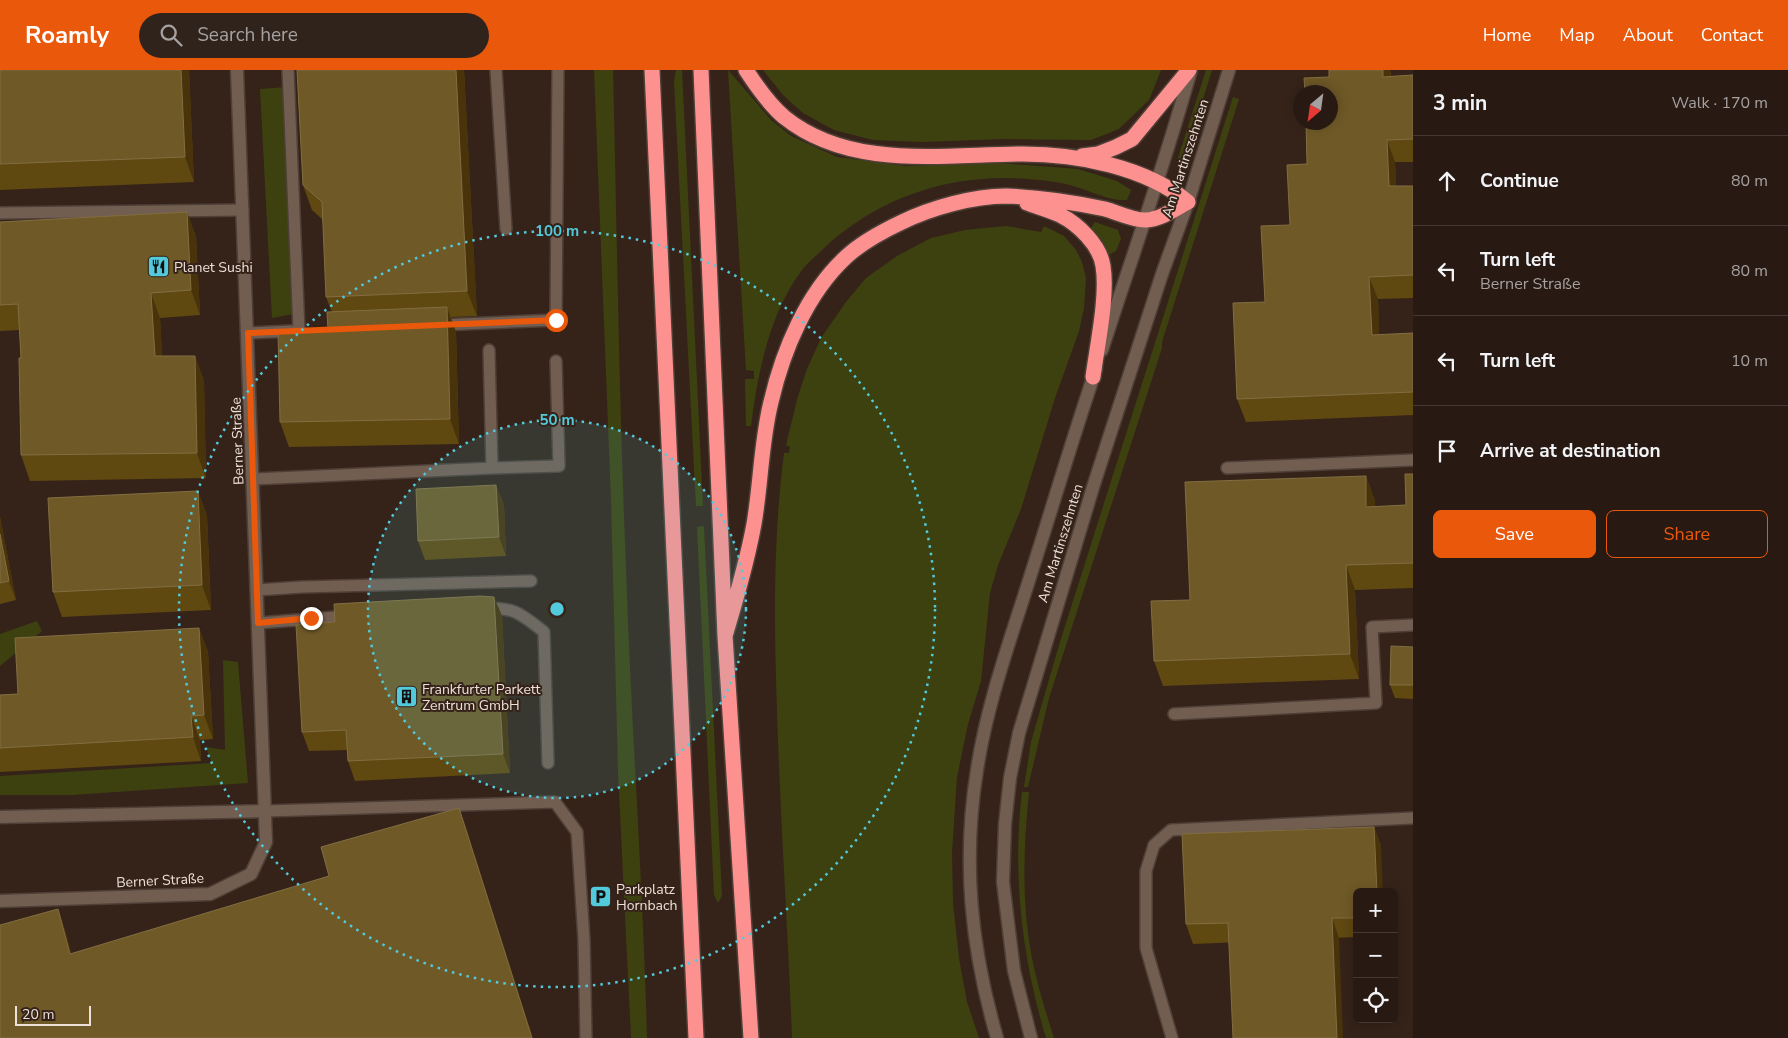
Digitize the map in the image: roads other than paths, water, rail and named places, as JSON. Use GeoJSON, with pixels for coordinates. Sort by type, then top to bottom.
{"type":"FeatureCollection","features":[{"type":"Feature","properties":{"kind":"highway"},"geometry":{"type":"LineString","coordinates":[[652,70],[696,1038]]}},
{"type":"Feature","properties":{"kind":"highway"},"geometry":{"type":"LineString","coordinates":[[701,70],[725,636],[750,1038]]}},
{"type":"Feature","properties":{"kind":"highway"},"geometry":{"type":"LineString","coordinates":[[725,636],[742,579],[754,522],[771,402],[796,328],[830,273],[847,256],[867,241],[926,211],[948,205],[1004,196],[1048,199],[1105,209],[1144,220],[1166,214],[1188,202],[1174,190],[1157,181],[1115,166],[1073,158],[1026,154],[912,156],[860,151],[830,142],[806,131],[784,117],[764,96],[746,70]]}},
{"type":"Feature","properties":{"kind":"highway"},"geometry":{"type":"LineString","coordinates":[[1073,158],[1098,154],[1132,139],[1190,70]]}},
{"type":"Feature","properties":{"kind":"highway"},"geometry":{"type":"LineString","coordinates":[[1004,196],[1060,215],[1076,226],[1097,250],[1103,265],[1104,282],[1093,377]]}},
{"type":"Feature","properties":{"kind":"highway"},"geometry":{"type":"LineString","coordinates":[[690,1038],[695,1020]]}},
{"type":"Feature","properties":{"kind":"main road","name":"Berner Straße"},"geometry":{"type":"LineString","coordinates":[[0,901],[210,894],[251,874],[266,842],[254,479],[237,70]]}},
{"type":"Feature","properties":{"kind":"main road","name":"Am Martinszehnten"},"geometry":{"type":"LineString","coordinates":[[996,1038],[979,969],[969,872],[971,823],[977,769],[1000,672],[1093,377],[1170,144],[1190,70]]}},
{"type":"Feature","properties":{"kind":"main road","name":"Am Martinszehnten"},"geometry":{"type":"LineString","coordinates":[[1031,1038],[1014,971],[1003,882],[1004,824],[1010,778],[1019,733],[1042,653],[1162,274],[1188,202],[1229,70]]}},
{"type":"Feature","properties":{"kind":"main road"},"geometry":{"type":"LineString","coordinates":[[0,817],[266,811]]}},
{"type":"Feature","properties":{"kind":"lane"},"geometry":{"type":"LineString","coordinates":[[248,333],[304,331],[288,70]]}},
{"type":"Feature","properties":{"kind":"lane"},"geometry":{"type":"LineString","coordinates":[[496,70],[506,229]]}},
{"type":"Feature","properties":{"kind":"lane"},"geometry":{"type":"LineString","coordinates":[[428,326],[556,320],[558,70]]}},
{"type":"Feature","properties":{"kind":"lane"},"geometry":{"type":"LineString","coordinates":[[0,213],[243,210]]}},
{"type":"Feature","properties":{"kind":"lane"},"geometry":{"type":"LineString","coordinates":[[489,350],[492,468]]}},
{"type":"Feature","properties":{"kind":"lane"},"geometry":{"type":"LineString","coordinates":[[254,479],[559,466],[556,360]]}},
{"type":"Feature","properties":{"kind":"lane"},"geometry":{"type":"LineString","coordinates":[[1227,468],[1413,460]]}},
{"type":"Feature","properties":{"kind":"lane"},"geometry":{"type":"LineString","coordinates":[[257,590],[302,587],[531,581]]}},
{"type":"Feature","properties":{"kind":"lane"},"geometry":{"type":"LineString","coordinates":[[477,609],[511,609],[544,632],[548,763]]}},
{"type":"Feature","properties":{"kind":"lane"},"geometry":{"type":"LineString","coordinates":[[258,623],[360,615]]}},
{"type":"Feature","properties":{"kind":"lane"},"geometry":{"type":"LineString","coordinates":[[1174,714],[1376,704],[1372,627],[1413,625]]}},
{"type":"Feature","properties":{"kind":"lane"},"geometry":{"type":"LineString","coordinates":[[266,811],[555,802],[577,832],[584,940],[586,1038]]}},
{"type":"Feature","properties":{"kind":"lane"},"geometry":{"type":"LineString","coordinates":[[1172,1038],[1146,948],[1146,871],[1154,845],[1171,830],[1413,818]]}},
{"type":"Feature","properties":{"kind":"place","name":"Planet Sushi"},"geometry":{"type":"Point","coordinates":[158,267]}},
{"type":"Feature","properties":{"kind":"place","name":"Frankfurter Parkett Zentrum GmbH"},"geometry":{"type":"Point","coordinates":[406,697]}},
{"type":"Feature","properties":{"kind":"place","name":"Parkplatz Hornbach"},"geometry":{"type":"Point","coordinates":[600,897]}}]}
